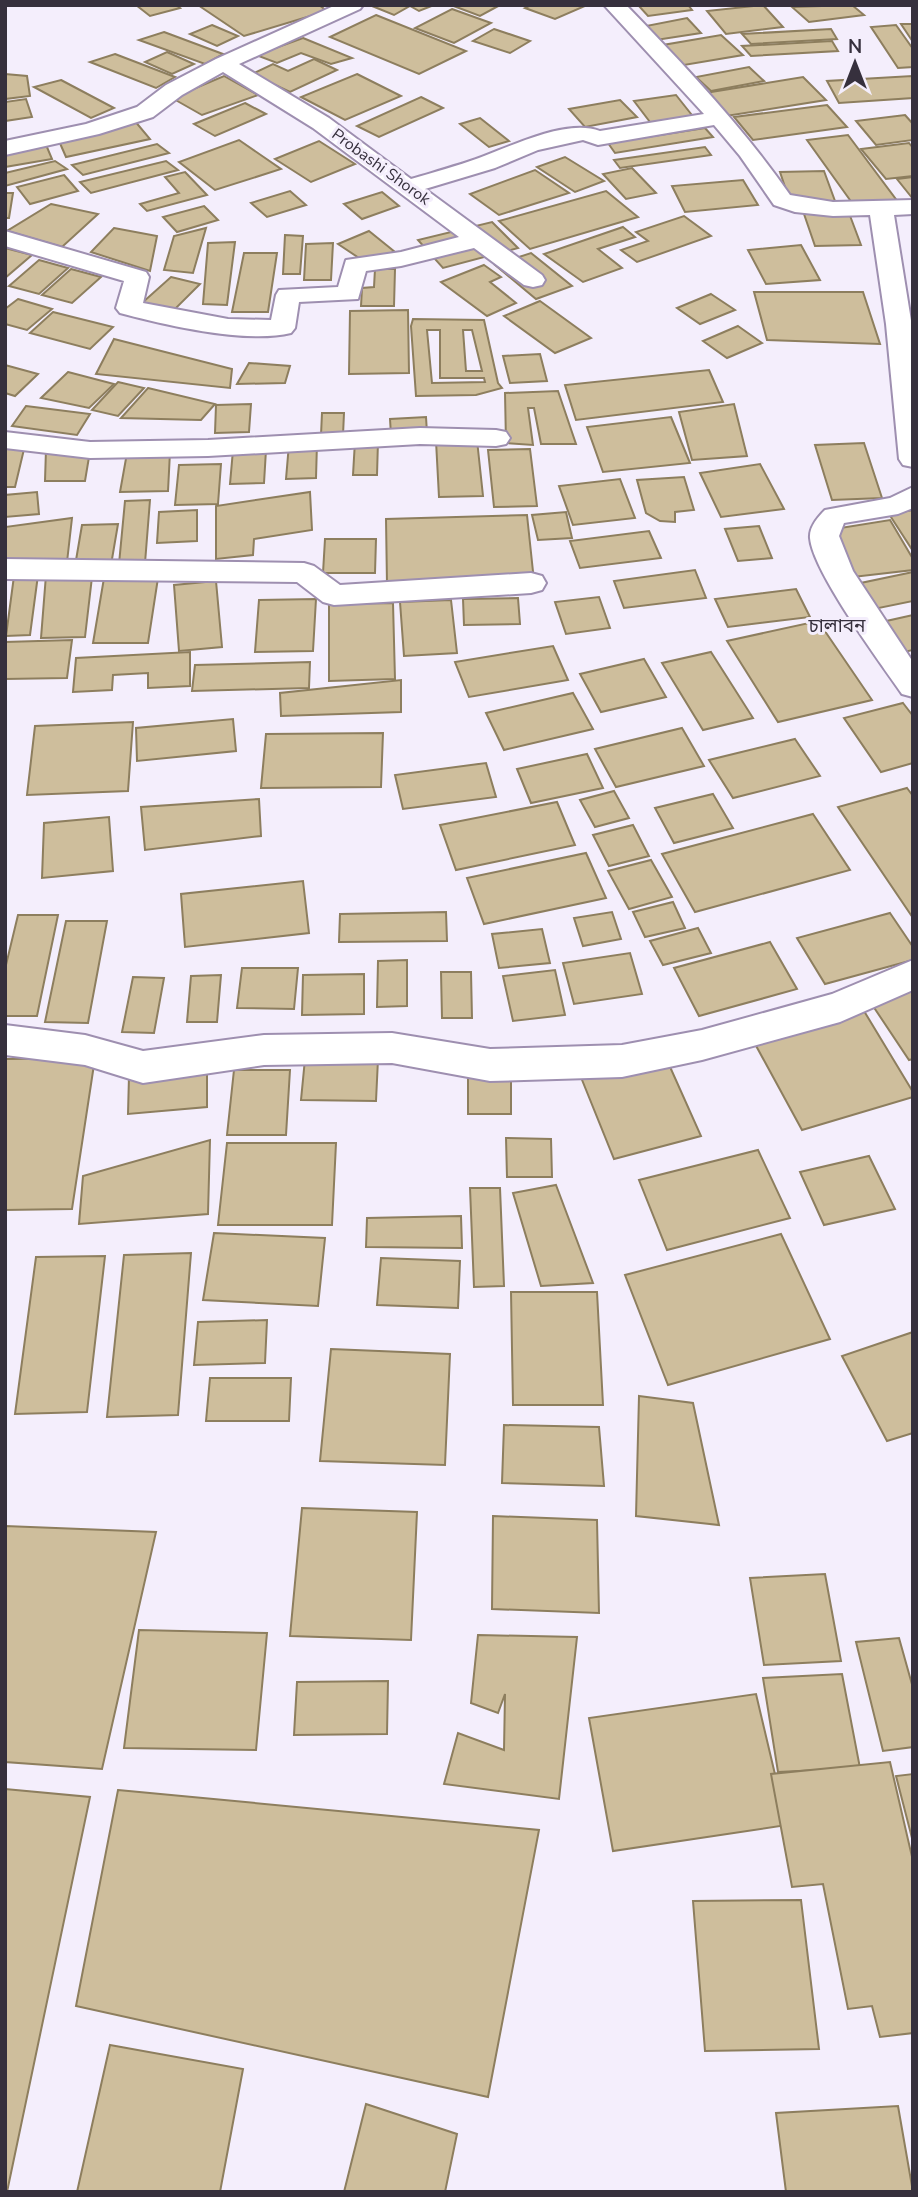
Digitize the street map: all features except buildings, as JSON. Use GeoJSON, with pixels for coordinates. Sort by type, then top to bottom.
{"type":"FeatureCollection","features":[{"type":"Feature","properties":{"kind":"street"},"geometry":{"type":"LineString","coordinates":[[5,148],[90,130],[145,112],[174,90],[223,63],[353,5]]}},
{"type":"Feature","properties":{"kind":"street"},"geometry":{"type":"LineString","coordinates":[[614,5],[679,72],[748,151],[782,200],[808,206],[913,207]]}},
{"type":"Feature","properties":{"kind":"street","name":"Probashi Shorok"},"geometry":{"type":"LineString","coordinates":[[223,63],[320,123],[533,280]]}},
{"type":"Feature","properties":{"kind":"street"},"geometry":{"type":"LineString","coordinates":[[409,187],[488,163],[531,145],[584,132],[598,138],[718,118]]}},
{"type":"Feature","properties":{"kind":"street"},"geometry":{"type":"LineString","coordinates":[[881,208],[899,324],[913,459]]}},
{"type":"Feature","properties":{"kind":"street"},"geometry":{"type":"LineString","coordinates":[[5,238],[137,277],[129,307],[228,327],[282,328],[288,295],[349,294],[355,265],[401,259],[480,239]]}},
{"type":"Feature","properties":{"kind":"street"},"geometry":{"type":"LineString","coordinates":[[5,440],[90,450],[208,448],[420,436],[496,438]]}},
{"type":"Feature","properties":{"kind":"street"},"geometry":{"type":"LineString","coordinates":[[913,496],[898,505],[835,516],[826,527],[825,541],[841,573],[913,686]]}},
{"type":"Feature","properties":{"kind":"street"},"geometry":{"type":"LineString","coordinates":[[5,569],[304,573],[334,595],[531,583]]}},
{"type":"Feature","properties":{"kind":"street"},"geometry":{"type":"LineString","coordinates":[[5,1040],[85,1050],[144,1067],[264,1050],[302,1049],[392,1048],[490,1065],[622,1061],[702,1045],[839,1007],[913,974]]}},
{"type":"Feature","properties":{"kind":"district","name":"চালাবন"},"geometry":{"type":"Point","coordinates":[837,626]}}]}
